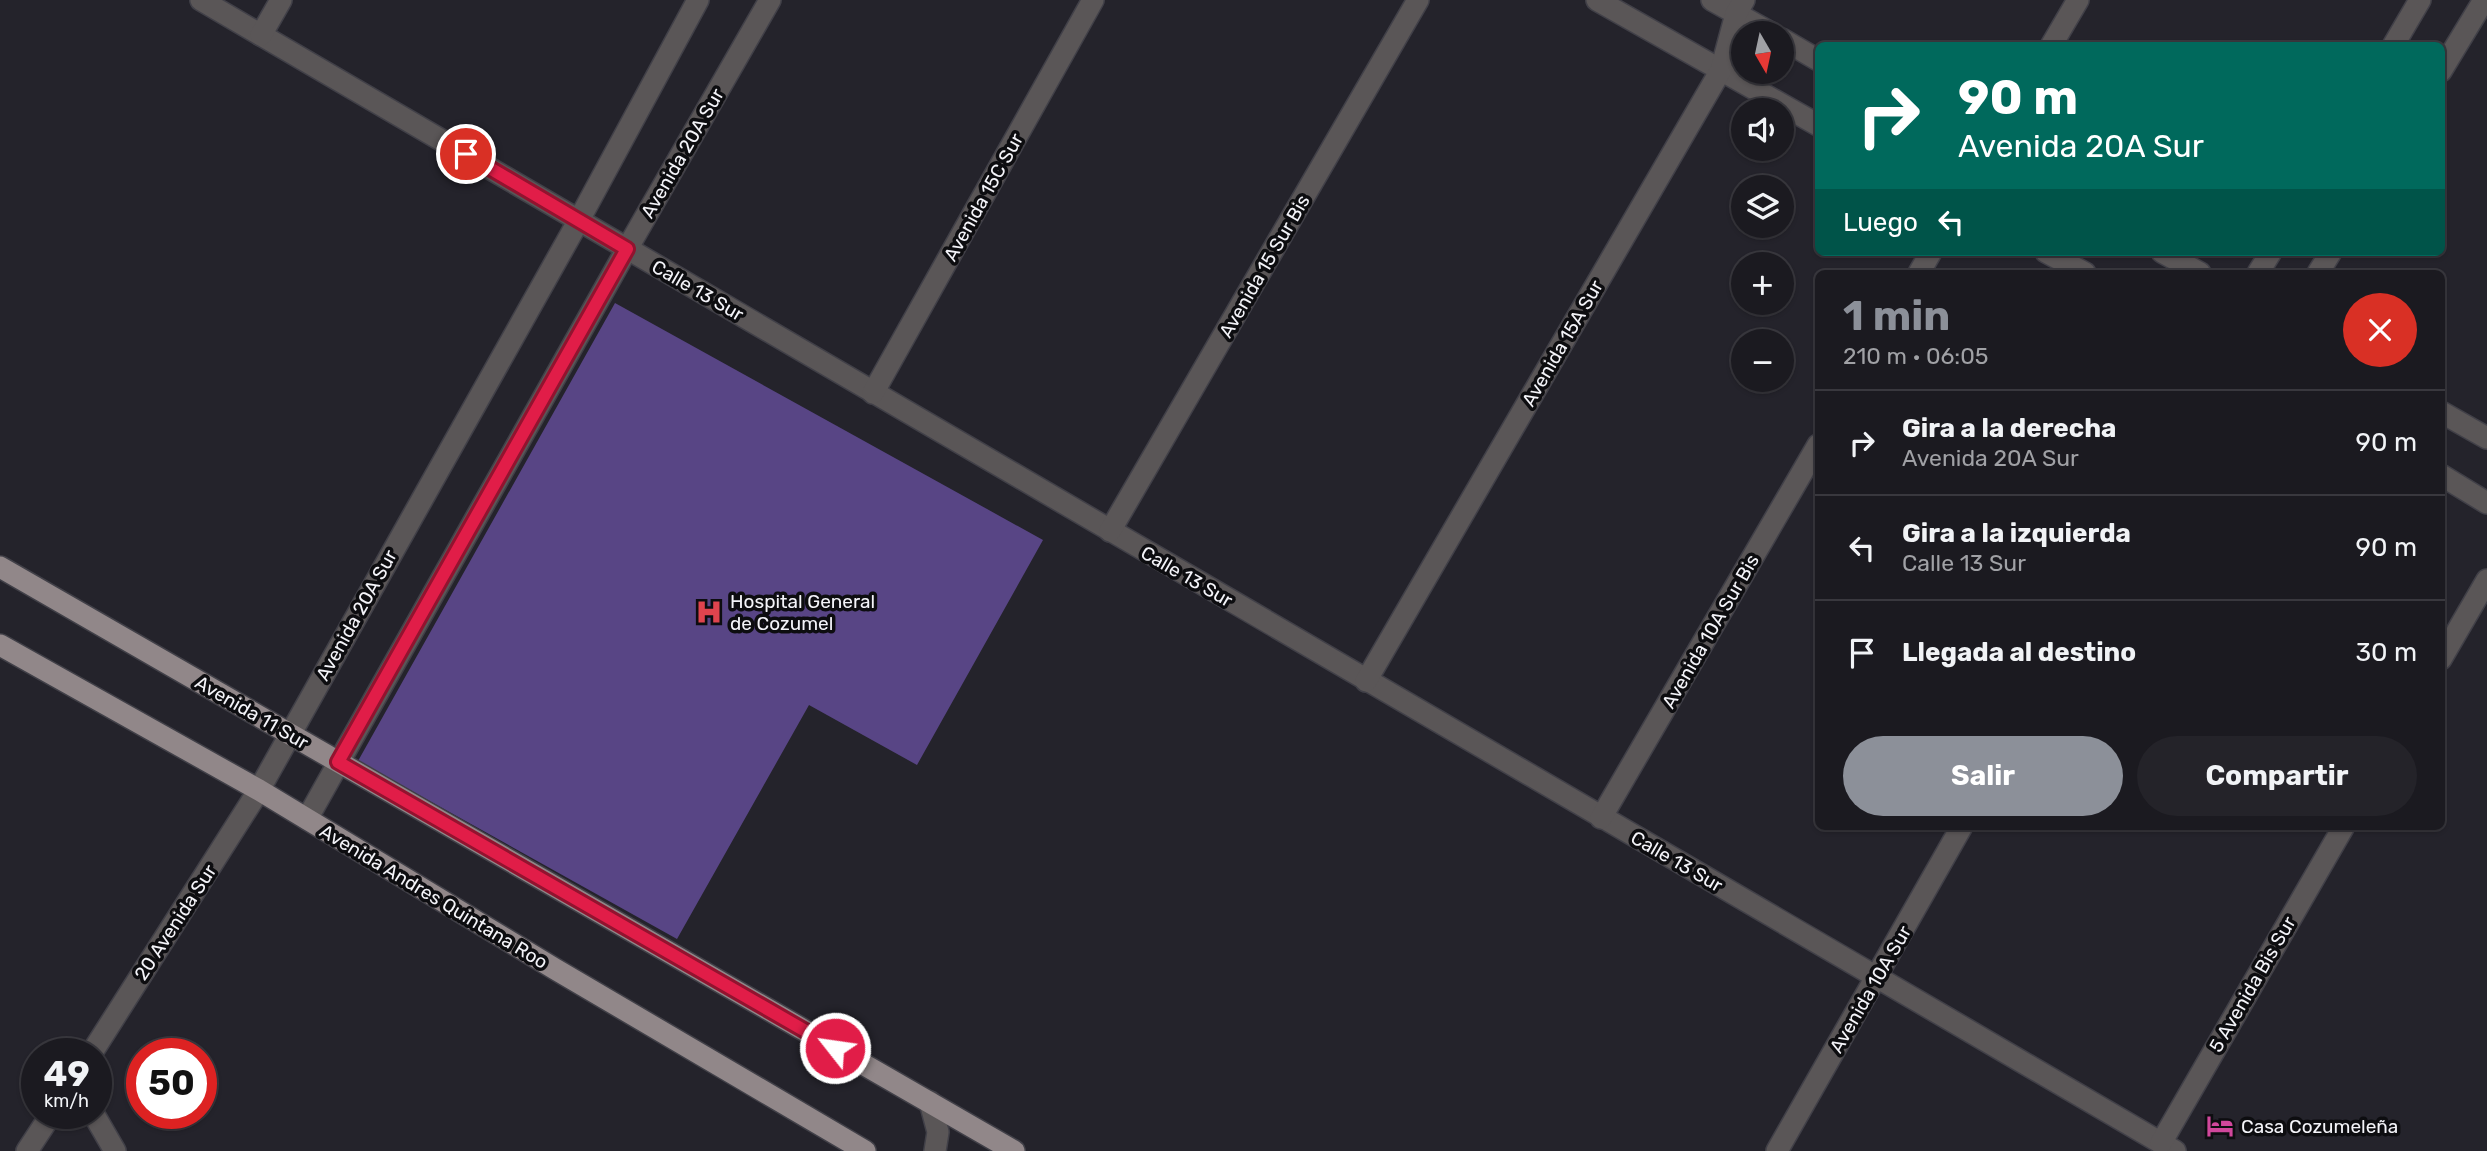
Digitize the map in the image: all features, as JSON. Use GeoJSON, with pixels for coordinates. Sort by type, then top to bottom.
{"type":"FeatureCollection","features":[{"type":"Feature","properties":{"kind":"main road","name":"Avenida 11 Sur"},"geometry":{"type":"LineString","coordinates":[[0,567],[1014,1151]]}},
{"type":"Feature","properties":{"kind":"main road","name":"Avenida Andres Quintana Roo"},"geometry":{"type":"LineString","coordinates":[[0,645],[259,790],[555,969],[865,1151]]}},
{"type":"Feature","properties":{"kind":"street","name":"Calle 13 Sur"},"geometry":{"type":"LineString","coordinates":[[201,0],[2168,1147]]}},
{"type":"Feature","properties":{"kind":"street"},"geometry":{"type":"LineString","coordinates":[[261,35],[281,0]]}},
{"type":"Feature","properties":{"kind":"street","name":"Avenida 20A Sur"},"geometry":{"type":"LineString","coordinates":[[259,790],[579,220],[698,0]]}},
{"type":"Feature","properties":{"kind":"street","name":"Avenida 20A Sur"},"geometry":{"type":"LineString","coordinates":[[307,819],[770,0]]}},
{"type":"Feature","properties":{"kind":"street","name":"Avenida 15C Sur"},"geometry":{"type":"LineString","coordinates":[[873,393],[1093,0]]}},
{"type":"Feature","properties":{"kind":"street","name":"Avenida 15 Sur Bis"},"geometry":{"type":"LineString","coordinates":[[1110,531],[1418,0]]}},
{"type":"Feature","properties":{"kind":"street"},"geometry":{"type":"LineString","coordinates":[[1597,0],[1815,123]]}},
{"type":"Feature","properties":{"kind":"street"},"geometry":{"type":"LineString","coordinates":[[1712,0],[1740,7],[1757,21]]}},
{"type":"Feature","properties":{"kind":"street"},"geometry":{"type":"LineString","coordinates":[[2053,42],[2078,0]]}},
{"type":"Feature","properties":{"kind":"street"},"geometry":{"type":"LineString","coordinates":[[2395,42],[2420,0]]}},
{"type":"Feature","properties":{"kind":"street"},"geometry":{"type":"LineString","coordinates":[[2445,64],[2484,0]]}},
{"type":"Feature","properties":{"kind":"street","name":"Avenida 15A Sur"},"geometry":{"type":"LineString","coordinates":[[1366,681],[1721,70],[1740,7]]}},
{"type":"Feature","properties":{"kind":"street"},"geometry":{"type":"LineString","coordinates":[[1794,46],[1815,58]]}},
{"type":"Feature","properties":{"kind":"street"},"geometry":{"type":"LineString","coordinates":[[2053,256],[2079,270]]}},
{"type":"Feature","properties":{"kind":"street"},"geometry":{"type":"LineString","coordinates":[[2169,256],[2195,270]]}},
{"type":"Feature","properties":{"kind":"street"},"geometry":{"type":"LineString","coordinates":[[2445,414],[2487,438]]}},
{"type":"Feature","properties":{"kind":"street","name":"Avenida 10A Sur Bis"},"geometry":{"type":"LineString","coordinates":[[1601,818],[1815,450]]}},
{"type":"Feature","properties":{"kind":"street"},"geometry":{"type":"LineString","coordinates":[[2445,477],[2487,503]]}},
{"type":"Feature","properties":{"kind":"street"},"geometry":{"type":"LineString","coordinates":[[2445,652],[2487,580]]}},
{"type":"Feature","properties":{"kind":"street","name":"20 Avenida Sur"},"geometry":{"type":"LineString","coordinates":[[100,1038],[259,790]]}},
{"type":"Feature","properties":{"kind":"street","name":"Avenida 10A Sur"},"geometry":{"type":"LineString","coordinates":[[1777,1151],[1960,830]]}},
{"type":"Feature","properties":{"kind":"street","name":"5 Avenida Bis Sur"},"geometry":{"type":"LineString","coordinates":[[2168,1147],[2342,830]]}},
{"type":"Feature","properties":{"kind":"street"},"geometry":{"type":"LineString","coordinates":[[930,1102],[937,1132],[935,1151]]}},
{"type":"Feature","properties":{"kind":"street"},"geometry":{"type":"LineString","coordinates":[[27,1151],[41,1129]]}},
{"type":"Feature","properties":{"kind":"street"},"geometry":{"type":"LineString","coordinates":[[102,1129],[115,1151]]}},
{"type":"Feature","properties":{"kind":"building"},"geometry":{"type":"Polygon","coordinates":[[[615,303],[1043,540],[917,765],[809,705],[677,939],[358,761],[615,303]]]}},
{"type":"Feature","properties":{"kind":"place","name":"Hospital General de Cozumel"},"geometry":{"type":"Point","coordinates":[709,612]}},
{"type":"Feature","properties":{"kind":"place","name":"Casa Cozumeleña"},"geometry":{"type":"Point","coordinates":[2220,1126]}},
{"type":"Feature","properties":{"kind":"route"},"geometry":{"type":"LineString","coordinates":[[466,154],[627,249],[338,762],[835,1048]]}}]}
